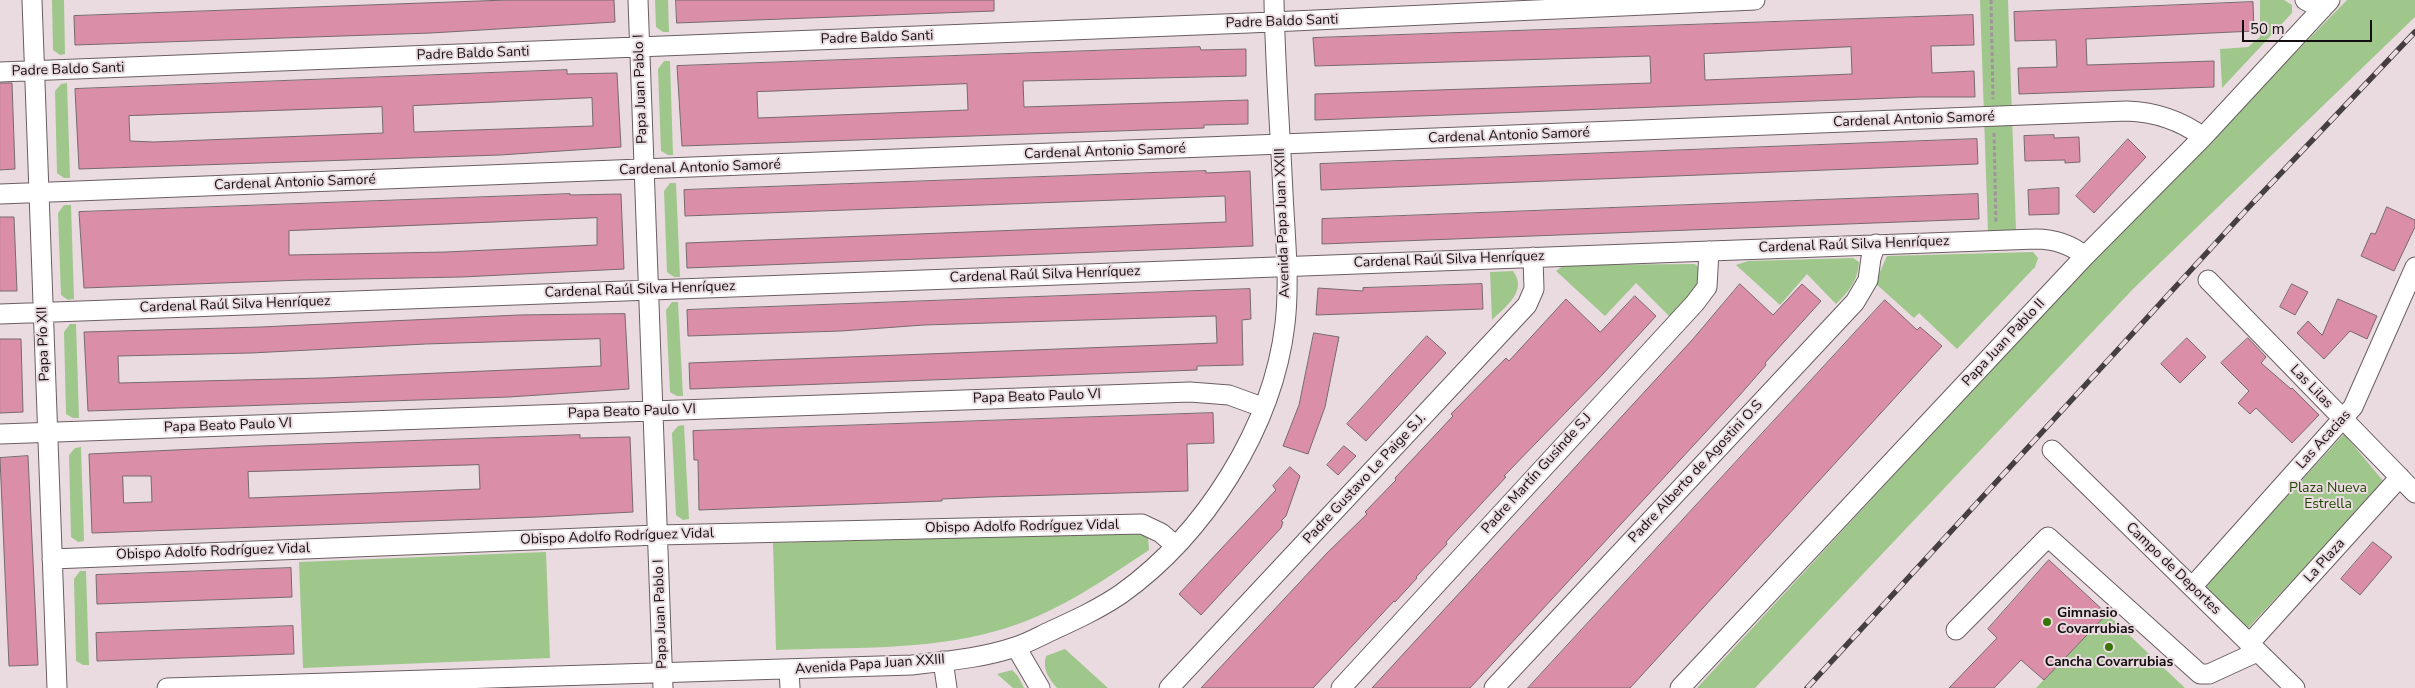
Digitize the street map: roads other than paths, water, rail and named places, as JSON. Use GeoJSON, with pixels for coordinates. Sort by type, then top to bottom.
{"type":"FeatureCollection","features":[{"type":"Feature","properties":{"kind":"street","name":"Papa Pío XII"},"geometry":{"type":"LineString","coordinates":[[32,0],[57,688]]}},
{"type":"Feature","properties":{"kind":"street","name":"Papa Juan Pablo I"},"geometry":{"type":"LineString","coordinates":[[638,0],[663,680]]}},
{"type":"Feature","properties":{"kind":"street","name":"Avenida Papa Juan XXIII"},"geometry":{"type":"LineString","coordinates":[[167,688],[789,679],[943,661],[1016,647],[1085,616],[1121,594],[1176,546],[1220,491],[1245,450],[1278,359],[1285,324],[1287,266],[1274,0]]}},
{"type":"Feature","properties":{"kind":"street","name":"Padre Baldo Santi"},"geometry":{"type":"LineString","coordinates":[[0,72],[1274,22],[1755,0]]}},
{"type":"Feature","properties":{"kind":"street"},"geometry":{"type":"LineString","coordinates":[[2305,0],[2326,4]]}},
{"type":"Feature","properties":{"kind":"street","name":"Papa Juan Pablo II"},"geometry":{"type":"LineString","coordinates":[[1680,688],[2085,256],[2203,136],[2326,4]]}},
{"type":"Feature","properties":{"kind":"street","name":"Cardenal Antonio Samoré"},"geometry":{"type":"LineString","coordinates":[[0,194],[2127,112],[2141,112],[2167,117],[2180,122],[2203,136]]}},
{"type":"Feature","properties":{"kind":"street","name":"Cardenal Raúl Silva Henríquez"},"geometry":{"type":"LineString","coordinates":[[0,314],[2047,239],[2068,245],[2085,256]]}},
{"type":"Feature","properties":{"kind":"street","name":"Padre Alberto de Agostini O.S"},"geometry":{"type":"LineString","coordinates":[[1494,688],[1855,302],[1868,280],[1871,258],[1876,244]]}},
{"type":"Feature","properties":{"kind":"street","name":"Padre Martín Gusinde S.J"},"geometry":{"type":"LineString","coordinates":[[1341,688],[1694,303],[1707,287],[1710,251]]}},
{"type":"Feature","properties":{"kind":"street","name":"Padre Gustavo Le Paige S.J."},"geometry":{"type":"LineString","coordinates":[[1169,688],[1527,305],[1534,289],[1533,257]]}},
{"type":"Feature","properties":{"kind":"street","name":"Las Acacias"},"geometry":{"type":"LineString","coordinates":[[2192,587],[2353,408],[2415,267]]}},
{"type":"Feature","properties":{"kind":"street","name":"Las Lilas"},"geometry":{"type":"LineString","coordinates":[[2208,280],[2415,493]]}},
{"type":"Feature","properties":{"kind":"street","name":"Papa Beato Paulo VI"},"geometry":{"type":"LineString","coordinates":[[0,434],[1190,392],[1229,395],[1262,407]]}},
{"type":"Feature","properties":{"kind":"street","name":"Campo de Deportes"},"geometry":{"type":"LineString","coordinates":[[2052,450],[2295,688]]}},
{"type":"Feature","properties":{"kind":"street","name":"La Plaza"},"geometry":{"type":"LineString","coordinates":[[2253,648],[2400,477]]}},
{"type":"Feature","properties":{"kind":"street","name":"Obispo Adolfo Rodríguez Vidal"},"geometry":{"type":"LineString","coordinates":[[52,558],[658,535],[1142,524],[1161,533],[1176,546]]}},
{"type":"Feature","properties":{"kind":"street"},"geometry":{"type":"LineString","coordinates":[[1956,630],[2048,538],[2200,674],[2209,674],[2253,648]]}},
{"type":"Feature","properties":{"kind":"street"},"geometry":{"type":"LineString","coordinates":[[1016,647],[1040,688]]}},
{"type":"Feature","properties":{"kind":"street"},"geometry":{"type":"LineString","coordinates":[[943,661],[947,688]]}},
{"type":"Feature","properties":{"kind":"railway"},"geometry":{"type":"LineString","coordinates":[[1807,688],[2247,209],[2415,32]]}},
{"type":"Feature","properties":{"kind":"place","name":"Gimnasio Covarrubias"},"geometry":{"type":"Point","coordinates":[2047,622]}},
{"type":"Feature","properties":{"kind":"place","name":"Cancha Covarrubias"},"geometry":{"type":"Point","coordinates":[2109,647]}},
{"type":"Feature","properties":{"kind":"park label","name":"Plaza Nueva Estrella"},"geometry":{"type":"Point","coordinates":[2328,498]}}]}
